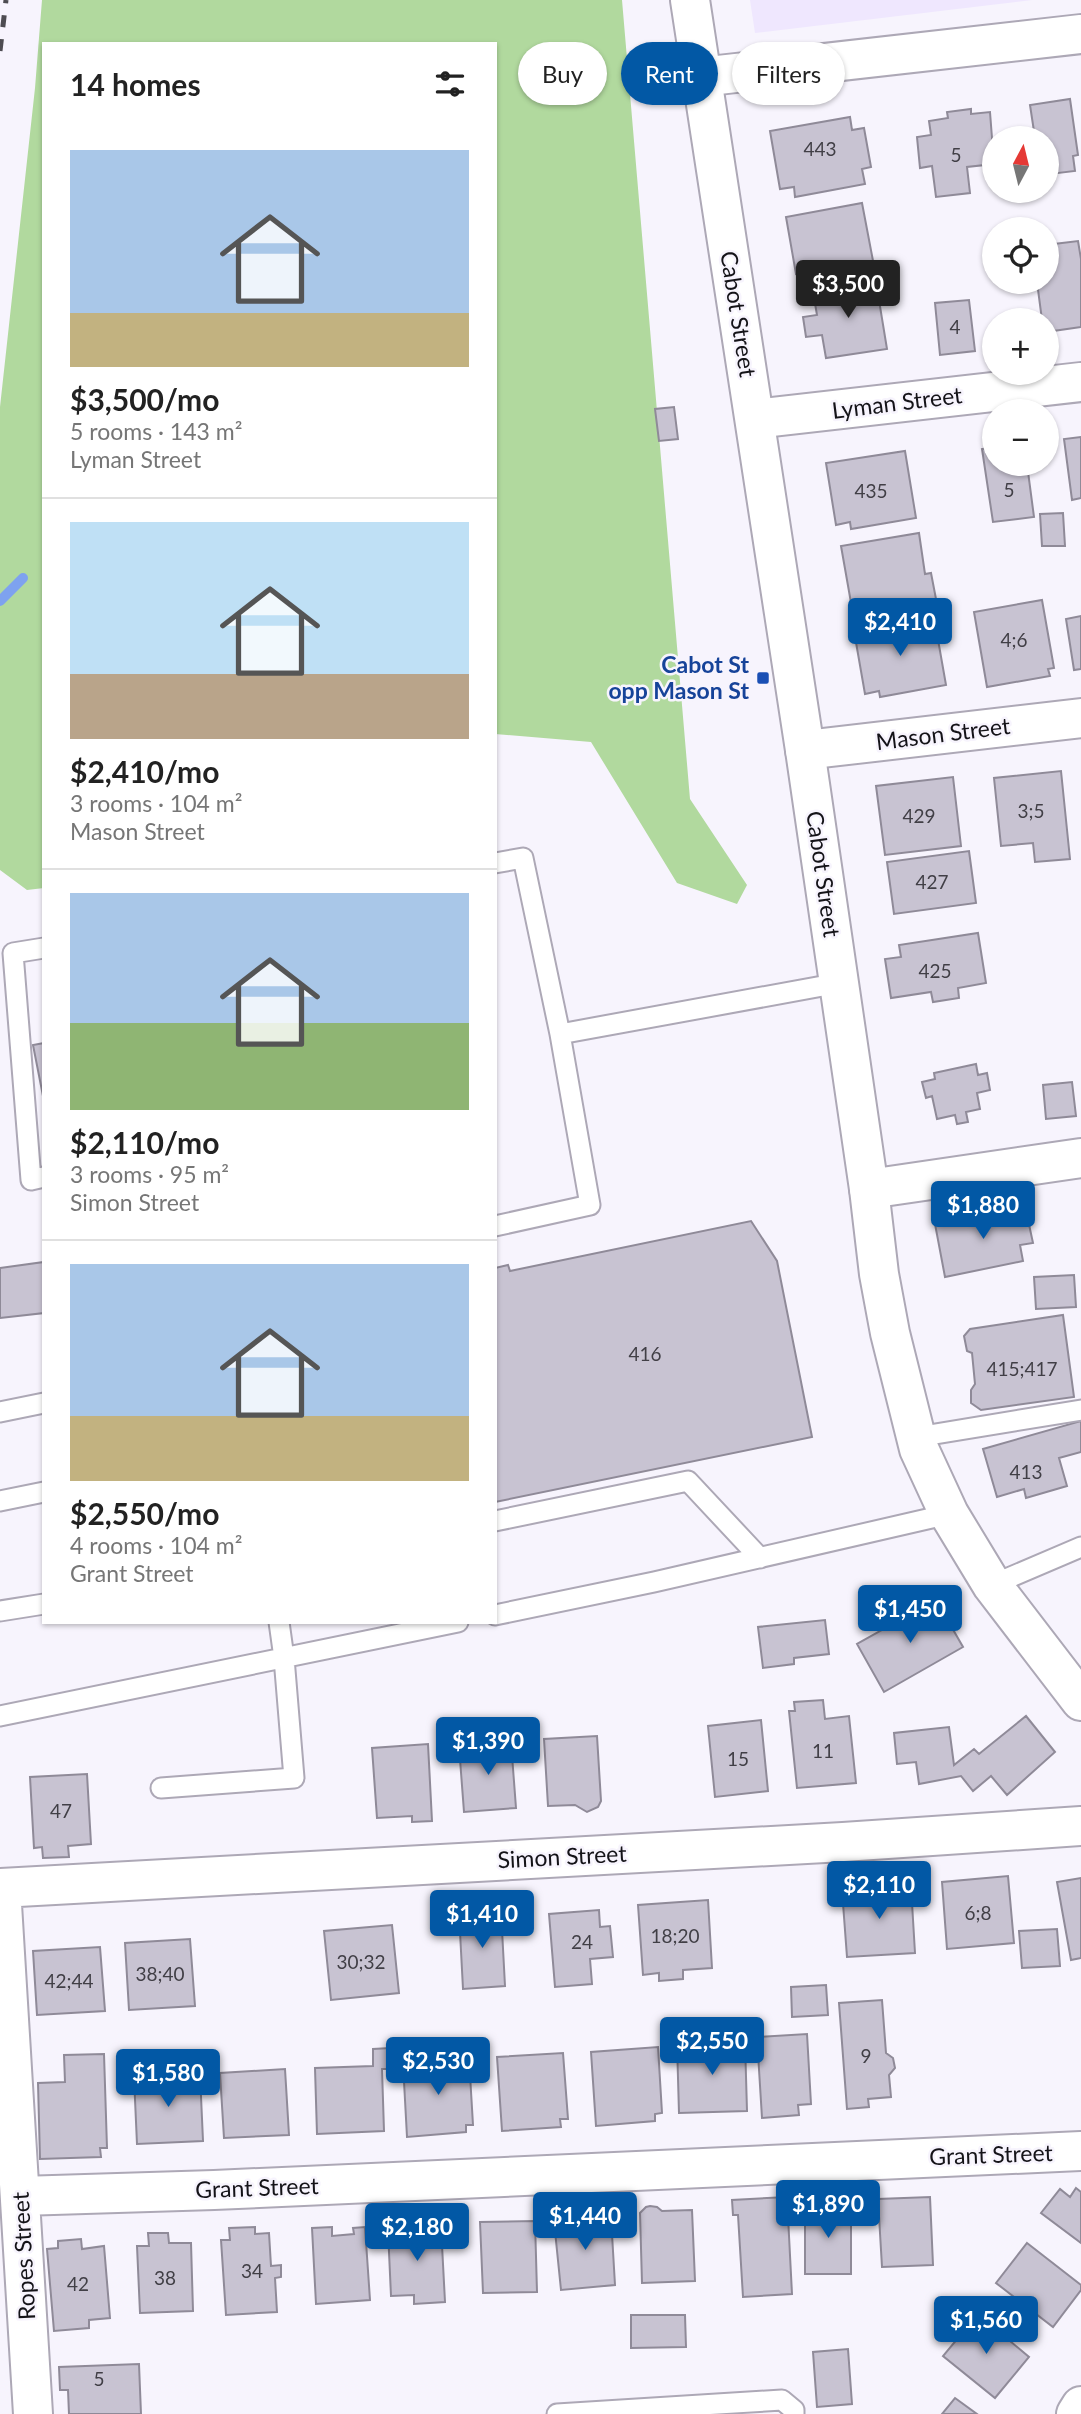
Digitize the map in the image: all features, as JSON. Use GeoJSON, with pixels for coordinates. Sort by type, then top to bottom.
{"type":"FeatureCollection","features":[{"type":"Feature","properties":{"kind":"main road","name":"Cabot Street"},"geometry":{"type":"LineString","coordinates":[[690,0],[695,42]]}},
{"type":"Feature","properties":{"kind":"main road"},"geometry":{"type":"LineString","coordinates":[[718,75],[1081,34]]}},
{"type":"Feature","properties":{"kind":"main road","name":"Cabot Street"},"geometry":{"type":"LineString","coordinates":[[705,105],[805,750],[879,1274],[890,1333],[916,1437],[932,1481],[949,1514],[992,1585],[1081,1702]]}},
{"type":"Feature","properties":{"kind":"main road","name":"Lyman Street"},"geometry":{"type":"LineString","coordinates":[[755,419],[1081,382]]}},
{"type":"Feature","properties":{"kind":"main road","name":"Mason Street"},"geometry":{"type":"LineString","coordinates":[[805,750],[1081,718]]}},
{"type":"Feature","properties":{"kind":"main road"},"geometry":{"type":"LineString","coordinates":[[869,1189],[1081,1158]]}},
{"type":"Feature","properties":{"kind":"main road","name":"Simon Street"},"geometry":{"type":"LineString","coordinates":[[1,1888],[843,1842],[1081,1826]]}},
{"type":"Feature","properties":{"kind":"main road","name":"Ropes Street"},"geometry":{"type":"LineString","coordinates":[[1,1888],[33,2414]]}},
{"type":"Feature","properties":{"kind":"main road","name":"Grant Street"},"geometry":{"type":"LineString","coordinates":[[21,2196],[227,2190],[1081,2151]]}},
{"type":"Feature","properties":{"kind":"main road"},"geometry":{"type":"LineString","coordinates":[[1076,2414],[1081,2406]]}},
{"type":"Feature","properties":{"kind":"lane"},"geometry":{"type":"LineString","coordinates":[[497,863],[523,858],[560,1034],[590,1205],[497,1226]]}},
{"type":"Feature","properties":{"kind":"lane"},"geometry":{"type":"LineString","coordinates":[[42,947],[13,953],[31,1180],[42,1177]]}},
{"type":"Feature","properties":{"kind":"lane"},"geometry":{"type":"LineString","coordinates":[[560,1034],[839,983]]}},
{"type":"Feature","properties":{"kind":"lane"},"geometry":{"type":"LineString","coordinates":[[0,1412],[42,1403]]}},
{"type":"Feature","properties":{"kind":"lane"},"geometry":{"type":"LineString","coordinates":[[916,1437],[1081,1410]]}},
{"type":"Feature","properties":{"kind":"lane"},"geometry":{"type":"LineString","coordinates":[[497,1521],[688,1480],[760,1558]]}},
{"type":"Feature","properties":{"kind":"lane"},"geometry":{"type":"LineString","coordinates":[[0,1501],[42,1492]]}},
{"type":"Feature","properties":{"kind":"lane"},"geometry":{"type":"LineString","coordinates":[[497,1615],[949,1514]]}},
{"type":"Feature","properties":{"kind":"lane"},"geometry":{"type":"LineString","coordinates":[[992,1585],[1081,1547]]}},
{"type":"Feature","properties":{"kind":"lane"},"geometry":{"type":"LineString","coordinates":[[0,1611],[42,1604]]}},
{"type":"Feature","properties":{"kind":"lane"},"geometry":{"type":"LineString","coordinates":[[161,1788],[294,1778],[279,1624]]}},
{"type":"Feature","properties":{"kind":"lane"},"geometry":{"type":"LineString","coordinates":[[0,1716],[448,1624]]}},
{"type":"Feature","properties":{"kind":"lane"},"geometry":{"type":"LineString","coordinates":[[557,2414],[782,2400],[794,2410],[794,2414]]}},
{"type":"Feature","properties":{"kind":"shaded area"},"geometry":{"type":"Polygon","coordinates":[[[750,0],[1032,0],[755,33],[750,0]]]}},
{"type":"Feature","properties":{"kind":"green space"},"geometry":{"type":"Polygon","coordinates":[[[42,0],[622,0],[626,42],[621,42],[621,105],[631,105],[690,799],[747,885],[737,904],[677,883],[591,742],[497,734],[497,42],[42,42],[42,888],[27,890],[0,870],[0,407],[42,0]]]}},
{"type":"Feature","properties":{"kind":"building"},"geometry":{"type":"Polygon","coordinates":[[[1070,99],[1078,155],[1073,156],[1075,171],[1059,173],[1059,126],[1033,126],[1030,105],[1070,99]]]}},
{"type":"Feature","properties":{"kind":"building"},"geometry":{"type":"Polygon","coordinates":[[[971,109],[971,114],[990,112],[991,126],[982,126],[982,165],[967,167],[970,193],[936,197],[932,166],[920,168],[917,137],[931,135],[929,121],[948,118],[947,112],[971,109]]]}},
{"type":"Feature","properties":{"kind":"building"},"geometry":{"type":"Polygon","coordinates":[[[850,117],[852,130],[864,128],[871,167],[862,169],[865,184],[795,197],[794,187],[780,189],[770,131],[850,117]]]}},
{"type":"Feature","properties":{"kind":"building"},"geometry":{"type":"Polygon","coordinates":[[[862,203],[874,266],[810,278],[809,271],[796,274],[786,217],[862,203]]]}},
{"type":"Feature","properties":{"kind":"building"},"geometry":{"type":"Polygon","coordinates":[[[1078,241],[1081,259],[1081,327],[1059,330],[1059,308],[1040,308],[1039,294],[1059,294],[1059,243],[1078,241]]]}},
{"type":"Feature","properties":{"kind":"building"},"geometry":{"type":"Polygon","coordinates":[[[876,282],[887,349],[826,358],[822,335],[806,337],[803,317],[817,315],[813,292],[876,282]]]}},
{"type":"Feature","properties":{"kind":"building"},"geometry":{"type":"Polygon","coordinates":[[[969,300],[975,351],[940,355],[935,303],[969,300]]]}},
{"type":"Feature","properties":{"kind":"building"},"geometry":{"type":"Polygon","coordinates":[[[674,407],[678,439],[659,441],[655,409],[674,407]]]}},
{"type":"Feature","properties":{"kind":"building"},"geometry":{"type":"Polygon","coordinates":[[[1081,437],[1081,498],[1072,500],[1064,439],[1081,437]]]}},
{"type":"Feature","properties":{"kind":"building"},"geometry":{"type":"Polygon","coordinates":[[[905,451],[916,518],[851,529],[850,522],[836,525],[826,463],[905,451]]]}},
{"type":"Feature","properties":{"kind":"building"},"geometry":{"type":"Polygon","coordinates":[[[986,476],[1029,476],[1034,517],[993,522],[986,476]]]}},
{"type":"Feature","properties":{"kind":"building"},"geometry":{"type":"Polygon","coordinates":[[[1063,513],[1065,546],[1042,546],[1040,514],[1063,513]]]}},
{"type":"Feature","properties":{"kind":"building"},"geometry":{"type":"Polygon","coordinates":[[[919,533],[925,574],[931,573],[936,599],[853,614],[841,546],[919,533]]]}},
{"type":"Feature","properties":{"kind":"building"},"geometry":{"type":"Polygon","coordinates":[[[1042,600],[1054,668],[1048,669],[1050,676],[987,687],[974,612],[1042,600]]]}},
{"type":"Feature","properties":{"kind":"building"},"geometry":{"type":"Polygon","coordinates":[[[1081,616],[1081,669],[1074,670],[1066,619],[1081,616]]]}},
{"type":"Feature","properties":{"kind":"building"},"geometry":{"type":"Polygon","coordinates":[[[934,617],[946,685],[880,697],[879,691],[865,694],[854,631],[934,617]]]}},
{"type":"Feature","properties":{"kind":"building"},"geometry":{"type":"Polygon","coordinates":[[[1061,771],[1070,859],[1035,862],[1033,843],[1001,846],[994,778],[1061,771]]]}},
{"type":"Feature","properties":{"kind":"building"},"geometry":{"type":"Polygon","coordinates":[[[953,777],[961,846],[885,855],[876,786],[953,777]]]}},
{"type":"Feature","properties":{"kind":"building"},"geometry":{"type":"Polygon","coordinates":[[[969,851],[976,903],[894,914],[887,862],[969,851]]]}},
{"type":"Feature","properties":{"kind":"building"},"geometry":{"type":"Polygon","coordinates":[[[978,933],[986,983],[958,988],[959,998],[933,1002],[931,992],[891,998],[885,959],[901,957],[899,945],[978,933]]]}},
{"type":"Feature","properties":{"kind":"building"},"geometry":{"type":"Polygon","coordinates":[[[42,1043],[42,1091],[33,1045],[42,1043]]]}},
{"type":"Feature","properties":{"kind":"building"},"geometry":{"type":"Polygon","coordinates":[[[976,1064],[978,1075],[987,1073],[990,1090],[977,1093],[980,1109],[966,1112],[968,1122],[957,1124],[955,1115],[937,1119],[932,1096],[926,1098],[922,1082],[935,1079],[934,1073],[976,1064]]]}},
{"type":"Feature","properties":{"kind":"building"},"geometry":{"type":"Polygon","coordinates":[[[1072,1082],[1076,1116],[1046,1119],[1043,1085],[1072,1082]]]}},
{"type":"Feature","properties":{"kind":"building"},"geometry":{"type":"Polygon","coordinates":[[[1025,1206],[1033,1243],[1020,1245],[1023,1261],[945,1277],[935,1224],[1025,1206]]]}},
{"type":"Feature","properties":{"kind":"building"},"geometry":{"type":"Polygon","coordinates":[[[751,1221],[777,1261],[812,1437],[497,1502],[497,1268],[508,1265],[510,1271],[751,1221]]]}},
{"type":"Feature","properties":{"kind":"building"},"geometry":{"type":"Polygon","coordinates":[[[42,1262],[42,1313],[0,1318],[0,1268],[42,1262]]]}},
{"type":"Feature","properties":{"kind":"building"},"geometry":{"type":"Polygon","coordinates":[[[1074,1275],[1076,1307],[1036,1309],[1034,1277],[1074,1275]]]}},
{"type":"Feature","properties":{"kind":"building"},"geometry":{"type":"Polygon","coordinates":[[[1063,1315],[1074,1397],[981,1410],[971,1403],[971,1390],[975,1384],[972,1353],[967,1351],[964,1336],[970,1329],[1063,1315]]]}},
{"type":"Feature","properties":{"kind":"building"},"geometry":{"type":"Polygon","coordinates":[[[1081,1421],[1081,1452],[1059,1458],[1067,1486],[1026,1498],[1024,1489],[997,1497],[983,1449],[1081,1421]]]}},
{"type":"Feature","properties":{"kind":"building"},"geometry":{"type":"Polygon","coordinates":[[[936,1600],[963,1647],[884,1692],[857,1644],[896,1622],[897,1615],[905,1610],[916,1612],[936,1600]]]}},
{"type":"Feature","properties":{"kind":"building"},"geometry":{"type":"Polygon","coordinates":[[[825,1620],[829,1654],[794,1658],[794,1664],[763,1668],[758,1627],[825,1620]]]}},
{"type":"Feature","properties":{"kind":"building"},"geometry":{"type":"Polygon","coordinates":[[[823,1700],[825,1719],[849,1716],[856,1783],[797,1788],[789,1711],[795,1711],[794,1702],[823,1700]]]}},
{"type":"Feature","properties":{"kind":"building"},"geometry":{"type":"Polygon","coordinates":[[[1026,1716],[1055,1752],[1007,1795],[991,1776],[973,1791],[961,1776],[919,1784],[916,1762],[897,1764],[894,1733],[949,1727],[954,1765],[974,1749],[979,1754],[1026,1716]]]}},
{"type":"Feature","properties":{"kind":"building"},"geometry":{"type":"Polygon","coordinates":[[[761,1720],[768,1791],[715,1797],[708,1726],[761,1720]]]}},
{"type":"Feature","properties":{"kind":"building"},"geometry":{"type":"Polygon","coordinates":[[[597,1736],[601,1801],[598,1807],[587,1812],[575,1805],[548,1806],[544,1739],[597,1736]]]}},
{"type":"Feature","properties":{"kind":"building"},"geometry":{"type":"Polygon","coordinates":[[[511,1742],[516,1808],[464,1812],[459,1746],[511,1742]]]}},
{"type":"Feature","properties":{"kind":"building"},"geometry":{"type":"Polygon","coordinates":[[[428,1744],[432,1821],[412,1822],[412,1816],[377,1818],[372,1748],[428,1744]]]}},
{"type":"Feature","properties":{"kind":"building"},"geometry":{"type":"Polygon","coordinates":[[[87,1774],[91,1844],[68,1846],[69,1857],[43,1858],[42,1847],[34,1848],[30,1777],[87,1774]]]}},
{"type":"Feature","properties":{"kind":"building"},"geometry":{"type":"Polygon","coordinates":[[[1008,1876],[1014,1943],[947,1949],[942,1882],[1008,1876]]]}},
{"type":"Feature","properties":{"kind":"building"},"geometry":{"type":"Polygon","coordinates":[[[1081,1878],[1081,1958],[1071,1960],[1057,1882],[1081,1878]]]}},
{"type":"Feature","properties":{"kind":"building"},"geometry":{"type":"Polygon","coordinates":[[[911,1886],[915,1953],[847,1957],[842,1890],[911,1886]]]}},
{"type":"Feature","properties":{"kind":"building"},"geometry":{"type":"Polygon","coordinates":[[[708,1900],[712,1968],[683,1970],[683,1979],[659,1981],[659,1973],[643,1975],[638,1905],[708,1900]]]}},
{"type":"Feature","properties":{"kind":"building"},"geometry":{"type":"Polygon","coordinates":[[[599,1910],[600,1927],[610,1926],[613,1957],[590,1959],[592,1984],[555,1987],[549,1914],[599,1910]]]}},
{"type":"Feature","properties":{"kind":"building"},"geometry":{"type":"Polygon","coordinates":[[[501,1911],[505,1986],[463,1989],[459,1913],[501,1911]]]}},
{"type":"Feature","properties":{"kind":"building"},"geometry":{"type":"Polygon","coordinates":[[[392,1925],[399,1993],[331,2000],[324,1931],[392,1925]]]}},
{"type":"Feature","properties":{"kind":"building"},"geometry":{"type":"Polygon","coordinates":[[[1057,1929],[1060,1966],[1022,1968],[1019,1931],[1057,1929]]]}},
{"type":"Feature","properties":{"kind":"building"},"geometry":{"type":"Polygon","coordinates":[[[190,1939],[195,2006],[129,2010],[125,1943],[190,1939]]]}},
{"type":"Feature","properties":{"kind":"building"},"geometry":{"type":"Polygon","coordinates":[[[100,1947],[105,2011],[37,2015],[33,1951],[100,1947]]]}},
{"type":"Feature","properties":{"kind":"building"},"geometry":{"type":"Polygon","coordinates":[[[826,1985],[828,2015],[792,2017],[791,1987],[826,1985]]]}},
{"type":"Feature","properties":{"kind":"building"},"geometry":{"type":"Polygon","coordinates":[[[882,2000],[886,2053],[893,2058],[895,2068],[889,2075],[891,2097],[868,2099],[869,2107],[847,2109],[839,2003],[882,2000]]]}},
{"type":"Feature","properties":{"kind":"building"},"geometry":{"type":"Polygon","coordinates":[[[807,2034],[811,2104],[798,2105],[799,2115],[762,2118],[757,2037],[807,2034]]]}},
{"type":"Feature","properties":{"kind":"building"},"geometry":{"type":"Polygon","coordinates":[[[745,2042],[747,2111],[679,2113],[677,2043],[745,2042]]]}},
{"type":"Feature","properties":{"kind":"building"},"geometry":{"type":"Polygon","coordinates":[[[658,2047],[662,2113],[655,2114],[655,2121],[596,2126],[591,2052],[658,2047]]]}},
{"type":"Feature","properties":{"kind":"building"},"geometry":{"type":"Polygon","coordinates":[[[390,2048],[390,2069],[382,2069],[384,2131],[317,2134],[315,2068],[373,2066],[373,2049],[390,2048]]]}},
{"type":"Feature","properties":{"kind":"building"},"geometry":{"type":"Polygon","coordinates":[[[563,2053],[568,2119],[560,2119],[561,2127],[502,2131],[497,2057],[563,2053]]]}},
{"type":"Feature","properties":{"kind":"building"},"geometry":{"type":"Polygon","coordinates":[[[104,2054],[107,2148],[100,2148],[101,2157],[40,2159],[38,2083],[65,2082],[64,2055],[104,2054]]]}},
{"type":"Feature","properties":{"kind":"building"},"geometry":{"type":"Polygon","coordinates":[[[469,2058],[473,2125],[466,2125],[466,2132],[407,2137],[403,2063],[469,2058]]]}},
{"type":"Feature","properties":{"kind":"building"},"geometry":{"type":"Polygon","coordinates":[[[285,2069],[289,2135],[224,2138],[220,2073],[285,2069]]]}},
{"type":"Feature","properties":{"kind":"building"},"geometry":{"type":"Polygon","coordinates":[[[200,2074],[203,2141],[137,2144],[134,2077],[200,2074]]]}},
{"type":"Feature","properties":{"kind":"building"},"geometry":{"type":"Polygon","coordinates":[[[1076,2188],[1081,2192],[1081,2243],[1041,2213],[1060,2189],[1070,2197],[1076,2188]]]}},
{"type":"Feature","properties":{"kind":"building"},"geometry":{"type":"Polygon","coordinates":[[[787,2197],[792,2294],[743,2297],[738,2215],[733,2215],[732,2200],[787,2197]]]}},
{"type":"Feature","properties":{"kind":"building"},"geometry":{"type":"Polygon","coordinates":[[[930,2197],[933,2265],[882,2267],[878,2199],[930,2197]]]}},
{"type":"Feature","properties":{"kind":"building"},"geometry":{"type":"Polygon","coordinates":[[[805,2205],[851,2205],[851,2274],[805,2274],[805,2205]]]}},
{"type":"Feature","properties":{"kind":"building"},"geometry":{"type":"Polygon","coordinates":[[[650,2206],[662,2211],[692,2210],[695,2281],[642,2283],[640,2213],[650,2206]]]}},
{"type":"Feature","properties":{"kind":"building"},"geometry":{"type":"Polygon","coordinates":[[[565,2213],[579,2218],[611,2217],[615,2285],[561,2290],[554,2221],[565,2213]]]}},
{"type":"Feature","properties":{"kind":"building"},"geometry":{"type":"Polygon","coordinates":[[[535,2221],[537,2292],[483,2293],[480,2222],[535,2221]]]}},
{"type":"Feature","properties":{"kind":"building"},"geometry":{"type":"Polygon","coordinates":[[[398,2223],[407,2228],[441,2226],[445,2302],[414,2304],[414,2295],[391,2296],[388,2230],[398,2223]]]}},
{"type":"Feature","properties":{"kind":"building"},"geometry":{"type":"Polygon","coordinates":[[[255,2227],[255,2234],[269,2233],[271,2266],[281,2265],[281,2277],[275,2278],[277,2312],[226,2315],[221,2240],[230,2240],[229,2228],[255,2227]]]}},
{"type":"Feature","properties":{"kind":"building"},"geometry":{"type":"Polygon","coordinates":[[[332,2227],[332,2236],[354,2234],[353,2228],[365,2227],[370,2300],[316,2304],[312,2228],[332,2227]]]}},
{"type":"Feature","properties":{"kind":"building"},"geometry":{"type":"Polygon","coordinates":[[[148,2233],[168,2233],[169,2243],[191,2243],[193,2311],[140,2313],[137,2246],[149,2246],[148,2233]]]}},
{"type":"Feature","properties":{"kind":"building"},"geometry":{"type":"Polygon","coordinates":[[[81,2239],[82,2249],[104,2246],[110,2318],[89,2320],[89,2328],[54,2331],[47,2249],[58,2248],[58,2241],[81,2239]]]}},
{"type":"Feature","properties":{"kind":"building"},"geometry":{"type":"Polygon","coordinates":[[[1027,2243],[1081,2285],[1081,2290],[1053,2327],[996,2283],[1027,2243]]]}},
{"type":"Feature","properties":{"kind":"building"},"geometry":{"type":"Polygon","coordinates":[[[978,2314],[1029,2357],[995,2398],[943,2356],[978,2314]]]}},
{"type":"Feature","properties":{"kind":"building"},"geometry":{"type":"Polygon","coordinates":[[[631,2315],[685,2315],[686,2347],[631,2348],[631,2315]]]}},
{"type":"Feature","properties":{"kind":"building"},"geometry":{"type":"Polygon","coordinates":[[[848,2349],[852,2404],[817,2407],[813,2352],[848,2349]]]}},
{"type":"Feature","properties":{"kind":"building"},"geometry":{"type":"Polygon","coordinates":[[[139,2364],[141,2414],[69,2414],[68,2390],[60,2390],[59,2367],[139,2364]]]}},
{"type":"Feature","properties":{"kind":"building"},"geometry":{"type":"Polygon","coordinates":[[[955,2398],[977,2414],[942,2414],[955,2398]]]}},
{"type":"Feature","properties":{"kind":"waterway"},"geometry":{"type":"LineString","coordinates":[[0,601],[23,578]]}},
{"type":"Feature","properties":{"kind":"railway"},"geometry":{"type":"LineString","coordinates":[[0,51],[6,0]]}},
{"type":"Feature","properties":{"kind":"place","name":"Cabot St opp Mason St"},"geometry":{"type":"Point","coordinates":[763,678]}}]}
